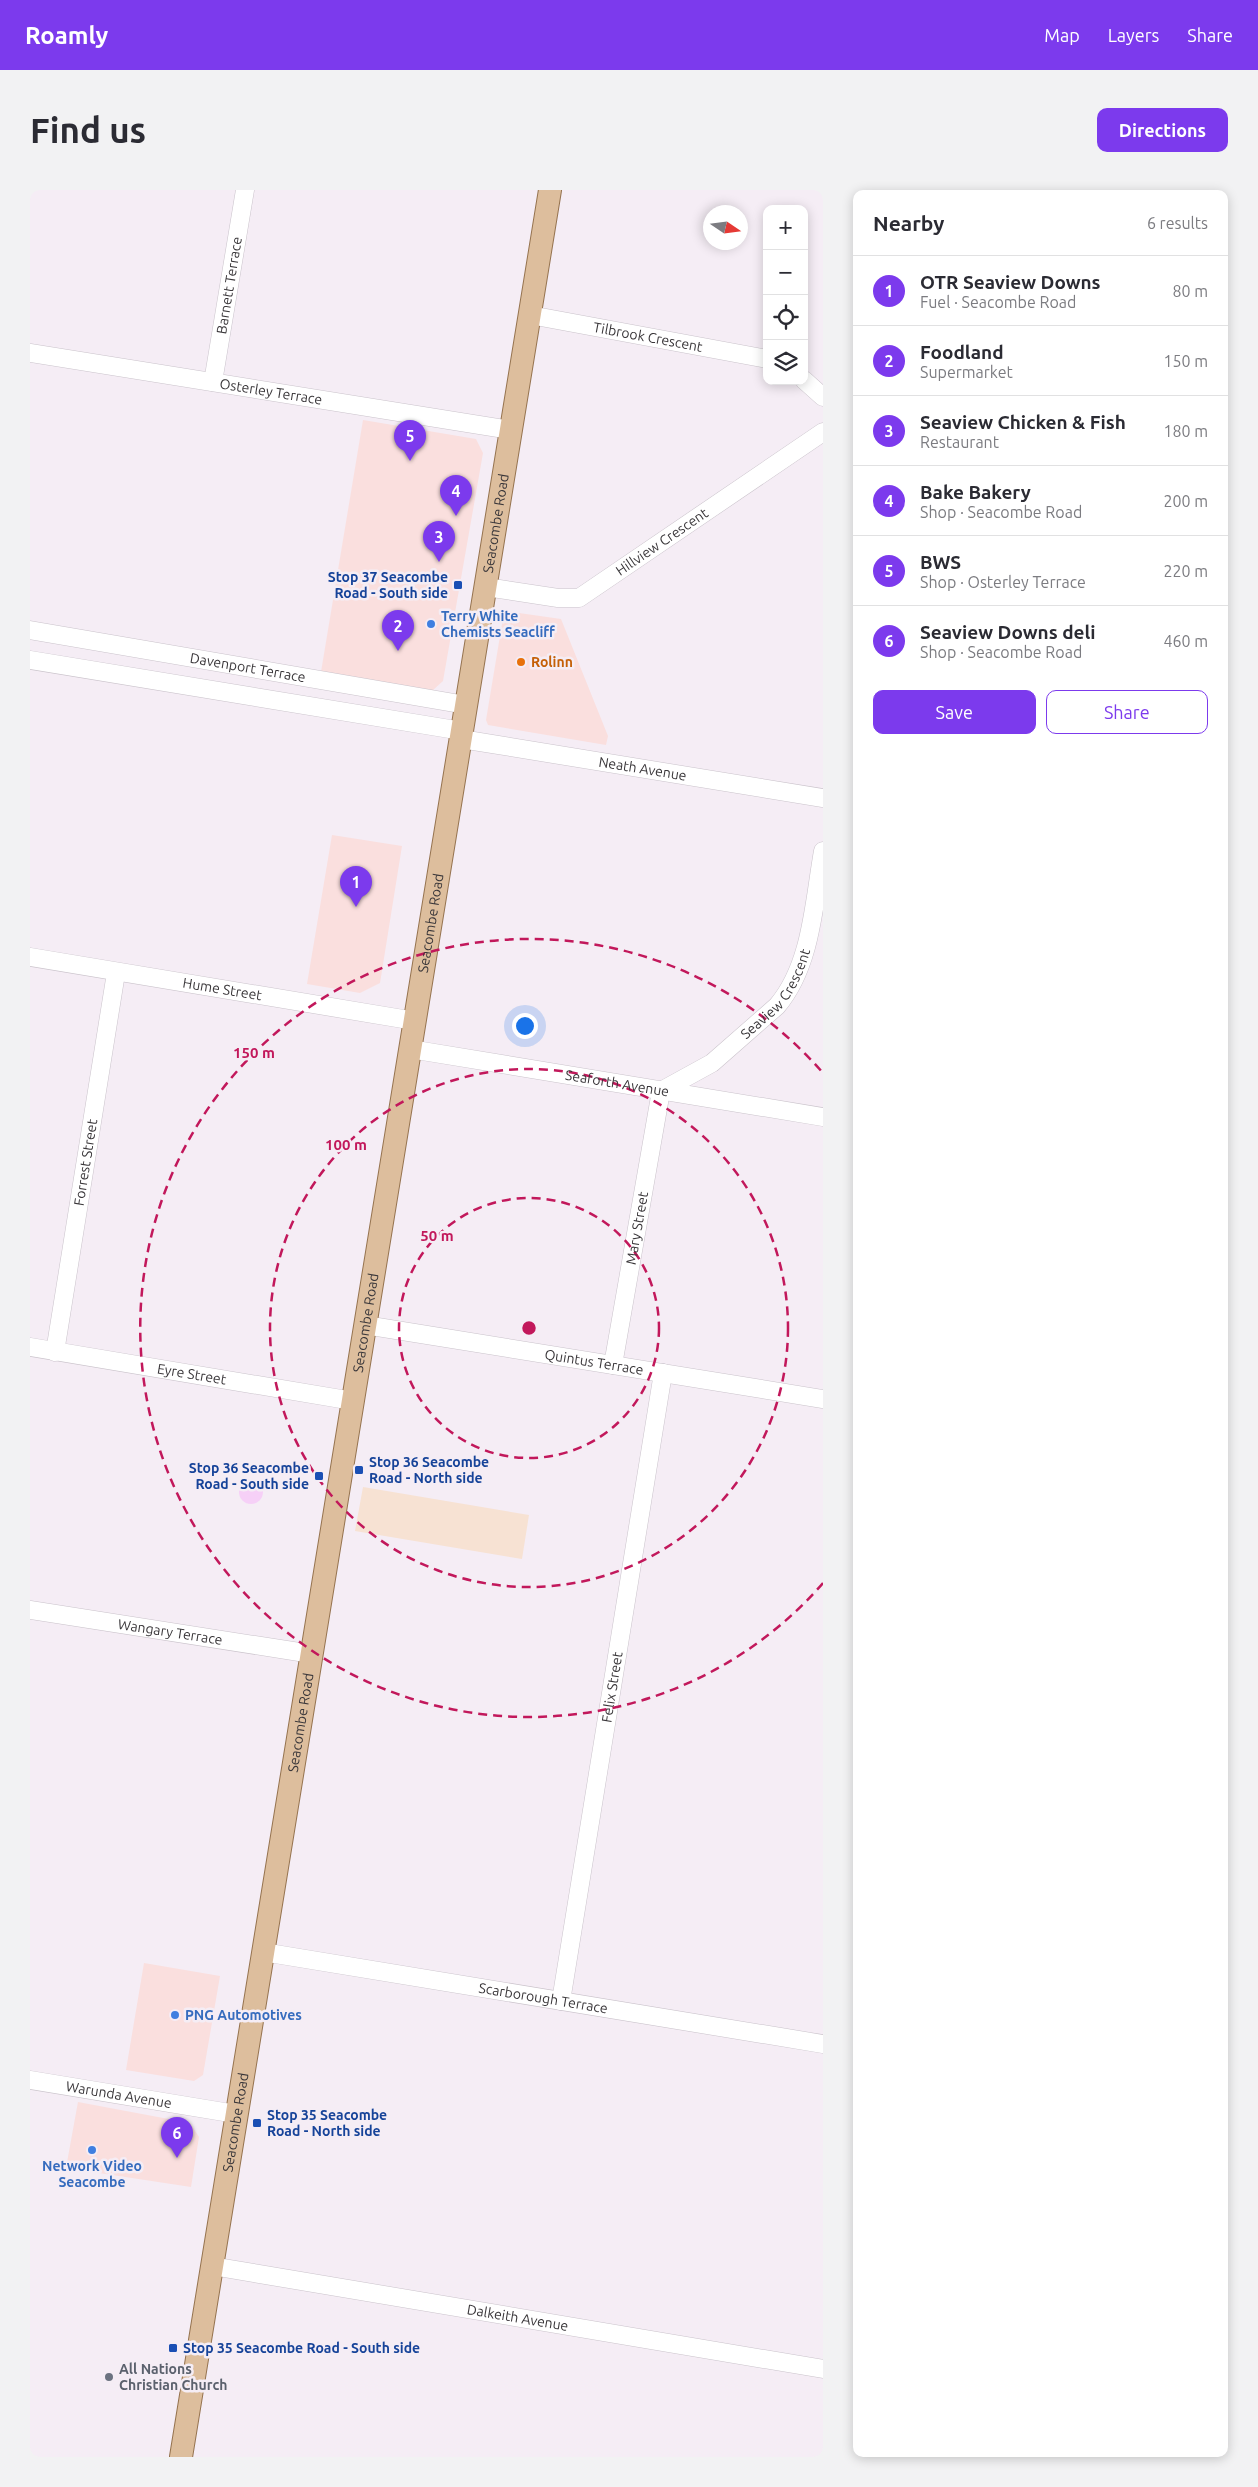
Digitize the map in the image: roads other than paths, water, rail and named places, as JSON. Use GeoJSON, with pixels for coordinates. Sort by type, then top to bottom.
{"type":"FeatureCollection","features":[{"type":"Feature","properties":{"kind":"main road","name":"Seacombe Road"},"geometry":{"type":"LineString","coordinates":[[180,2457],[550,190]]}},
{"type":"Feature","properties":{"kind":"street","name":"Barnett Terrace"},"geometry":{"type":"LineString","coordinates":[[213,382],[245,190]]}},
{"type":"Feature","properties":{"kind":"street","name":"Tilbrook Crescent"},"geometry":{"type":"LineString","coordinates":[[530,315],[763,358]]}},
{"type":"Feature","properties":{"kind":"street","name":"Osterley Terrace"},"geometry":{"type":"LineString","coordinates":[[30,353],[511,430]]}},
{"type":"Feature","properties":{"kind":"street"},"geometry":{"type":"LineString","coordinates":[[808,384],[823,397]]}},
{"type":"Feature","properties":{"kind":"street","name":"Hillview Crescent"},"geometry":{"type":"LineString","coordinates":[[486,587],[558,598],[579,598],[823,432]]}},
{"type":"Feature","properties":{"kind":"street","name":"Davenport Terrace"},"geometry":{"type":"LineString","coordinates":[[30,630],[466,705]]}},
{"type":"Feature","properties":{"kind":"street","name":"Davenport Terrace"},"geometry":{"type":"LineString","coordinates":[[30,660],[461,735]]}},
{"type":"Feature","properties":{"kind":"street","name":"Neath Avenue"},"geometry":{"type":"LineString","coordinates":[[461,735],[823,798]]}},
{"type":"Feature","properties":{"kind":"street","name":"Seaview Crescent"},"geometry":{"type":"LineString","coordinates":[[661,1091],[712,1062],[777,1006],[787,995],[808,940],[823,850]]}},
{"type":"Feature","properties":{"kind":"street","name":"Hume Street"},"geometry":{"type":"LineString","coordinates":[[30,957],[415,1021]]}},
{"type":"Feature","properties":{"kind":"street","name":"Forrest Street"},"geometry":{"type":"LineString","coordinates":[[55,1352],[116,972]]}},
{"type":"Feature","properties":{"kind":"street","name":"Seaforth Avenue"},"geometry":{"type":"LineString","coordinates":[[410,1050],[823,1117]]}},
{"type":"Feature","properties":{"kind":"street","name":"Mary Street"},"geometry":{"type":"LineString","coordinates":[[612,1365],[661,1091]]}},
{"type":"Feature","properties":{"kind":"street","name":"Quintus Terrace"},"geometry":{"type":"LineString","coordinates":[[365,1325],[823,1399]]}},
{"type":"Feature","properties":{"kind":"street","name":"Eyre Street"},"geometry":{"type":"LineString","coordinates":[[30,1348],[353,1401]]}},
{"type":"Feature","properties":{"kind":"street","name":"Felix Street"},"geometry":{"type":"LineString","coordinates":[[561,2001],[663,1373]]}},
{"type":"Feature","properties":{"kind":"street","name":"Wangary Terrace"},"geometry":{"type":"LineString","coordinates":[[30,1610],[312,1654]]}},
{"type":"Feature","properties":{"kind":"street","name":"Scarborough Terrace"},"geometry":{"type":"LineString","coordinates":[[263,1952],[823,2044]]}},
{"type":"Feature","properties":{"kind":"street","name":"Warunda Avenue"},"geometry":{"type":"LineString","coordinates":[[30,2080],[236,2114]]}},
{"type":"Feature","properties":{"kind":"street","name":"Dalkeith Avenue"},"geometry":{"type":"LineString","coordinates":[[212,2266],[823,2369]]}},
{"type":"Feature","properties":{"kind":"place","name":"BWS"},"geometry":{"type":"Point","coordinates":[410,461]}},
{"type":"Feature","properties":{"kind":"place","name":"Bake Bakery"},"geometry":{"type":"Point","coordinates":[456,516]}},
{"type":"Feature","properties":{"kind":"place","name":"Seaview Chicken & Fish"},"geometry":{"type":"Point","coordinates":[439,562]}},
{"type":"Feature","properties":{"kind":"place","name":"Stop 37 Seacombe Road - South side"},"geometry":{"type":"Point","coordinates":[458,585]}},
{"type":"Feature","properties":{"kind":"place","name":"Terry White Chemists Seacliff"},"geometry":{"type":"Point","coordinates":[431,624]}},
{"type":"Feature","properties":{"kind":"place","name":"Foodland"},"geometry":{"type":"Point","coordinates":[398,651]}},
{"type":"Feature","properties":{"kind":"place","name":"Rolinn"},"geometry":{"type":"Point","coordinates":[521,662]}},
{"type":"Feature","properties":{"kind":"place","name":"OTR Seaview Downs"},"geometry":{"type":"Point","coordinates":[356,907]}},
{"type":"Feature","properties":{"kind":"place","name":"Stop 36 Seacombe Road - North side"},"geometry":{"type":"Point","coordinates":[359,1470]}},
{"type":"Feature","properties":{"kind":"place","name":"Stop 36 Seacombe Road - South side"},"geometry":{"type":"Point","coordinates":[319,1476]}},
{"type":"Feature","properties":{"kind":"place","name":"PNG Automotives"},"geometry":{"type":"Point","coordinates":[175,2015]}},
{"type":"Feature","properties":{"kind":"place","name":"Stop 35 Seacombe Road - North side"},"geometry":{"type":"Point","coordinates":[257,2123]}},
{"type":"Feature","properties":{"kind":"place","name":"Network Video Seacombe"},"geometry":{"type":"Point","coordinates":[92,2150]}},
{"type":"Feature","properties":{"kind":"place","name":"Seaview Downs deli"},"geometry":{"type":"Point","coordinates":[177,2158]}},
{"type":"Feature","properties":{"kind":"place","name":"Stop 35 Seacombe Road - South side"},"geometry":{"type":"Point","coordinates":[173,2348]}},
{"type":"Feature","properties":{"kind":"place","name":"All Nations Christian Church"},"geometry":{"type":"Point","coordinates":[109,2377]}}]}
